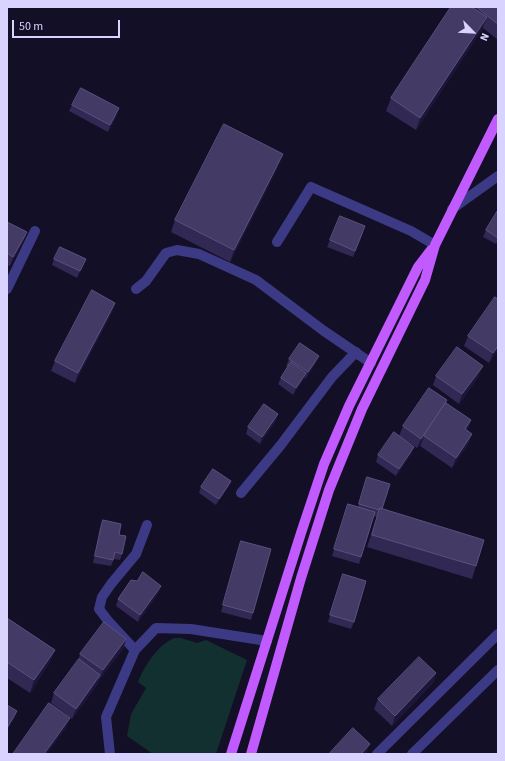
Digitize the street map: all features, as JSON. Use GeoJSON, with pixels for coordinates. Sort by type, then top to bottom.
{"type":"FeatureCollection","features":[{"type":"Feature","properties":{"kind":"main road"},"geometry":{"type":"LineString","coordinates":[[251,754],[297,592],[329,490],[362,409],[425,280],[435,245],[498,119]]}},
{"type":"Feature","properties":{"kind":"main road"},"geometry":{"type":"LineString","coordinates":[[231,754],[324,464],[349,406],[372,363],[418,267],[435,245]]}},
{"type":"Feature","properties":{"kind":"street"},"geometry":{"type":"LineString","coordinates":[[452,209],[498,176]]}},
{"type":"Feature","properties":{"kind":"street"},"geometry":{"type":"LineString","coordinates":[[276,242],[311,187],[410,231],[435,245]]}},
{"type":"Feature","properties":{"kind":"street"},"geometry":{"type":"LineString","coordinates":[[7,289],[35,231]]}},
{"type":"Feature","properties":{"kind":"street"},"geometry":{"type":"LineString","coordinates":[[136,289],[146,281],[166,253],[177,250],[199,254],[256,280],[324,331],[372,363]]}},
{"type":"Feature","properties":{"kind":"street"},"geometry":{"type":"LineString","coordinates":[[241,494],[280,446],[332,377],[356,352]]}},
{"type":"Feature","properties":{"kind":"street"},"geometry":{"type":"LineString","coordinates":[[135,650],[99,609],[102,597],[136,554],[147,525]]}},
{"type":"Feature","properties":{"kind":"street"},"geometry":{"type":"LineString","coordinates":[[110,754],[106,718],[135,650],[156,628],[191,629],[267,641]]}},
{"type":"Feature","properties":{"kind":"street"},"geometry":{"type":"LineString","coordinates":[[377,754],[498,634]]}},
{"type":"Feature","properties":{"kind":"street"},"geometry":{"type":"LineString","coordinates":[[412,754],[498,670]]}},
{"type":"Feature","properties":{"kind":"green space"},"geometry":{"type":"Polygon","coordinates":[[[174,638],[181,638],[197,643],[206,640],[247,660],[216,754],[153,754],[127,736],[131,714],[146,688],[138,682],[152,657],[162,646],[174,638]]]}},
{"type":"Feature","properties":{"kind":"building"},"geometry":{"type":"Polygon","coordinates":[[[451,7],[471,7],[487,17],[420,118],[391,98],[451,7]]]}},
{"type":"Feature","properties":{"kind":"building"},"geometry":{"type":"Polygon","coordinates":[[[477,7],[498,7],[498,24],[477,7]]]}},
{"type":"Feature","properties":{"kind":"building"},"geometry":{"type":"Polygon","coordinates":[[[81,88],[119,108],[110,125],[72,105],[81,88]]]}},
{"type":"Feature","properties":{"kind":"building"},"geometry":{"type":"Polygon","coordinates":[[[224,124],[283,154],[234,250],[175,220],[224,124]]]}},
{"type":"Feature","properties":{"kind":"building"},"geometry":{"type":"Polygon","coordinates":[[[498,210],[498,238],[486,230],[498,210]]]}},
{"type":"Feature","properties":{"kind":"building"},"geometry":{"type":"Polygon","coordinates":[[[340,216],[365,226],[355,251],[330,240],[340,216]]]}},
{"type":"Feature","properties":{"kind":"building"},"geometry":{"type":"Polygon","coordinates":[[[7,222],[27,232],[13,257],[7,253],[7,222]]]}},
{"type":"Feature","properties":{"kind":"building"},"geometry":{"type":"Polygon","coordinates":[[[60,247],[86,259],[80,271],[54,259],[60,247]]]}},
{"type":"Feature","properties":{"kind":"building"},"geometry":{"type":"Polygon","coordinates":[[[92,290],[115,303],[78,373],[55,361],[92,290]]]}},
{"type":"Feature","properties":{"kind":"building"},"geometry":{"type":"Polygon","coordinates":[[[495,297],[498,299],[498,346],[493,353],[468,336],[495,297]]]}},
{"type":"Feature","properties":{"kind":"building"},"geometry":{"type":"Polygon","coordinates":[[[300,343],[319,356],[308,372],[289,359],[300,343]]]}},
{"type":"Feature","properties":{"kind":"building"},"geometry":{"type":"Polygon","coordinates":[[[457,347],[483,366],[462,394],[436,376],[457,347]]]}},
{"type":"Feature","properties":{"kind":"building"},"geometry":{"type":"Polygon","coordinates":[[[291,362],[306,373],[296,388],[281,378],[291,362]]]}},
{"type":"Feature","properties":{"kind":"building"},"geometry":{"type":"Polygon","coordinates":[[[429,388],[447,400],[421,439],[403,426],[429,388]]]}},
{"type":"Feature","properties":{"kind":"building"},"geometry":{"type":"Polygon","coordinates":[[[446,403],[471,420],[465,429],[472,434],[456,458],[424,436],[446,403]]]}},
{"type":"Feature","properties":{"kind":"building"},"geometry":{"type":"Polygon","coordinates":[[[264,404],[278,414],[262,437],[248,427],[264,404]]]}},
{"type":"Feature","properties":{"kind":"building"},"geometry":{"type":"Polygon","coordinates":[[[394,432],[414,447],[399,469],[378,455],[394,432]]]}},
{"type":"Feature","properties":{"kind":"building"},"geometry":{"type":"Polygon","coordinates":[[[213,469],[231,481],[219,499],[201,487],[213,469]]]}},
{"type":"Feature","properties":{"kind":"building"},"geometry":{"type":"Polygon","coordinates":[[[367,477],[390,484],[382,509],[380,508],[379,510],[359,504],[367,477]]]}},
{"type":"Feature","properties":{"kind":"building"},"geometry":{"type":"Polygon","coordinates":[[[348,504],[375,512],[361,557],[334,549],[348,504]]]}},
{"type":"Feature","properties":{"kind":"building"},"geometry":{"type":"Polygon","coordinates":[[[380,508],[484,540],[476,566],[372,535],[380,508]]]}},
{"type":"Feature","properties":{"kind":"building"},"geometry":{"type":"Polygon","coordinates":[[[103,520],[121,524],[119,535],[126,536],[122,554],[115,552],[113,560],[95,556],[103,520]]]}},
{"type":"Feature","properties":{"kind":"building"},"geometry":{"type":"Polygon","coordinates":[[[241,541],[271,549],[253,613],[223,605],[241,541]]]}},
{"type":"Feature","properties":{"kind":"building"},"geometry":{"type":"Polygon","coordinates":[[[143,572],[161,586],[140,615],[118,599],[131,580],[137,581],[143,572]]]}},
{"type":"Feature","properties":{"kind":"building"},"geometry":{"type":"Polygon","coordinates":[[[343,574],[366,581],[354,622],[330,615],[343,574]]]}},
{"type":"Feature","properties":{"kind":"building"},"geometry":{"type":"Polygon","coordinates":[[[7,618],[55,650],[34,680],[7,662],[7,618]]]}},
{"type":"Feature","properties":{"kind":"building"},"geometry":{"type":"Polygon","coordinates":[[[104,622],[126,639],[103,670],[80,654],[104,622]]]}},
{"type":"Feature","properties":{"kind":"building"},"geometry":{"type":"Polygon","coordinates":[[[419,657],[436,673],[395,716],[378,699],[419,657]]]}},
{"type":"Feature","properties":{"kind":"building"},"geometry":{"type":"Polygon","coordinates":[[[79,659],[100,675],[76,709],[54,693],[79,659]]]}},
{"type":"Feature","properties":{"kind":"building"},"geometry":{"type":"Polygon","coordinates":[[[49,703],[70,718],[44,754],[13,754],[49,703]]]}},
{"type":"Feature","properties":{"kind":"building"},"geometry":{"type":"Polygon","coordinates":[[[7,705],[17,711],[7,728],[7,705]]]}},
{"type":"Feature","properties":{"kind":"building"},"geometry":{"type":"Polygon","coordinates":[[[353,728],[370,744],[361,754],[329,754],[353,728]]]}}]}
